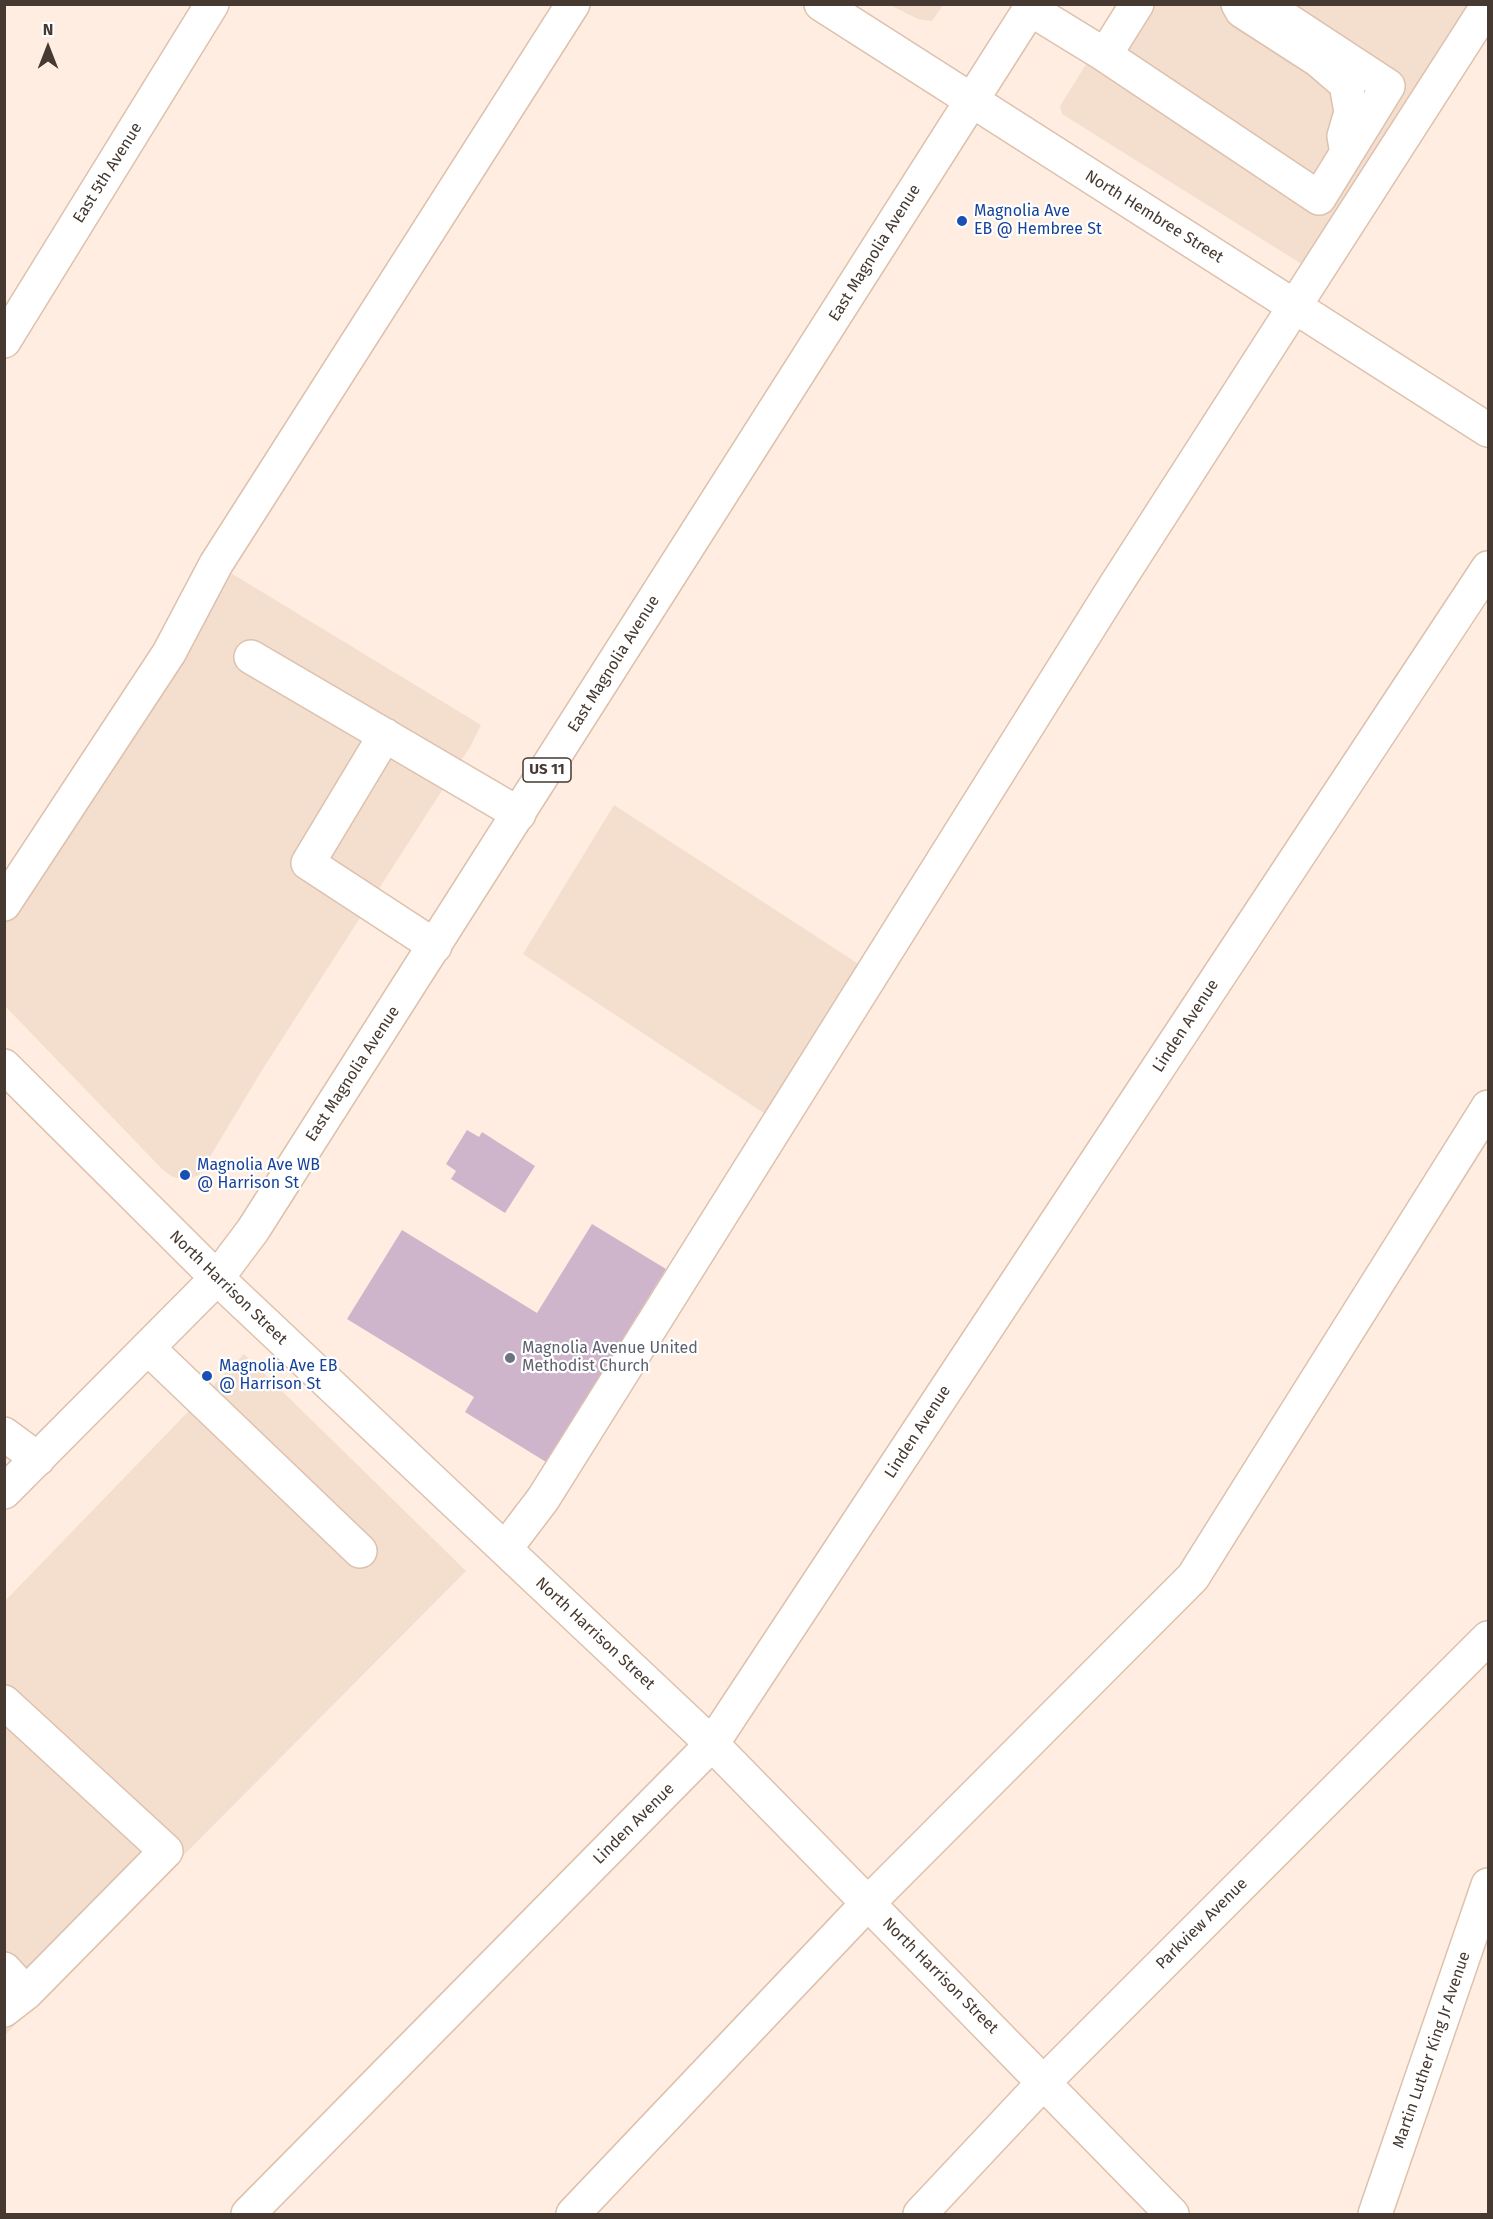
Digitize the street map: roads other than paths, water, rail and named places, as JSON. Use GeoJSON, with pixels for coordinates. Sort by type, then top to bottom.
{"type":"FeatureCollection","features":[{"type":"Feature","properties":{"kind":"street","name":"East 5th Avenue"},"geometry":{"type":"LineString","coordinates":[[4,341],[212,4]]}},
{"type":"Feature","properties":{"kind":"street"},"geometry":{"type":"LineString","coordinates":[[4,904],[168,652],[216,564],[573,4]]}},
{"type":"Feature","properties":{"kind":"street","name":"North Hembree Street"},"geometry":{"type":"LineString","coordinates":[[821,4],[1488,430]]}},
{"type":"Feature","properties":{"kind":"street"},"geometry":{"type":"LineString","coordinates":[[1105,55],[1137,4]]}},
{"type":"Feature","properties":{"kind":"street"},"geometry":{"type":"LineString","coordinates":[[1238,4],[1242,10],[1318,60],[1346,84],[1351,112],[1344,136],[1347,152]]}},
{"type":"Feature","properties":{"kind":"street"},"geometry":{"type":"LineString","coordinates":[[1032,7],[1319,198],[1388,86],[1263,4]]}},
{"type":"Feature","properties":{"kind":"street"},"geometry":{"type":"LineString","coordinates":[[505,1550],[543,1499],[1115,586],[1488,5]]}},
{"type":"Feature","properties":{"kind":"street","name":"East Magnolia Avenue"},"geometry":{"type":"LineString","coordinates":[[4,1492],[217,1278],[253,1230],[1032,7]]}},
{"type":"Feature","properties":{"kind":"street","name":"Linden Avenue"},"geometry":{"type":"LineString","coordinates":[[248,2214],[712,1744],[1488,568]]}},
{"type":"Feature","properties":{"kind":"street"},"geometry":{"type":"LineString","coordinates":[[251,657],[519,814]]}},
{"type":"Feature","properties":{"kind":"street"},"geometry":{"type":"LineString","coordinates":[[385,735],[308,863],[435,946]]}},
{"type":"Feature","properties":{"kind":"street","name":"North Harrison Street"},"geometry":{"type":"LineString","coordinates":[[4,1066],[217,1278],[712,1744],[1172,2214]]}},
{"type":"Feature","properties":{"kind":"street"},"geometry":{"type":"LineString","coordinates":[[573,2214],[868,1903],[1193,1577],[1488,1107]]}},
{"type":"Feature","properties":{"kind":"street"},"geometry":{"type":"LineString","coordinates":[[148,1348],[360,1551]]}},
{"type":"Feature","properties":{"kind":"street"},"geometry":{"type":"LineString","coordinates":[[4,1434],[38,1459]]}},
{"type":"Feature","properties":{"kind":"street","name":"Parkview Avenue"},"geometry":{"type":"LineString","coordinates":[[920,2214],[1044,2082],[1488,1638]]}},
{"type":"Feature","properties":{"kind":"street"},"geometry":{"type":"LineString","coordinates":[[4,1702],[166,1851],[15,2002],[4,1969]]}},
{"type":"Feature","properties":{"kind":"street","name":"Martin Luther King Jr Avenue"},"geometry":{"type":"LineString","coordinates":[[1375,2214],[1488,1885]]}},
{"type":"Feature","properties":{"kind":"place","name":"Magnolia Ave EB @ Hembree St"},"geometry":{"type":"Point","coordinates":[962,221]}},
{"type":"Feature","properties":{"kind":"place","name":"Magnolia Ave WB @ Harrison St"},"geometry":{"type":"Point","coordinates":[185,1175]}},
{"type":"Feature","properties":{"kind":"place","name":"Magnolia Avenue United Methodist Church"},"geometry":{"type":"Point","coordinates":[510,1358]}},
{"type":"Feature","properties":{"kind":"place","name":"Magnolia Ave EB @ Harrison St"},"geometry":{"type":"Point","coordinates":[207,1376]}}]}
